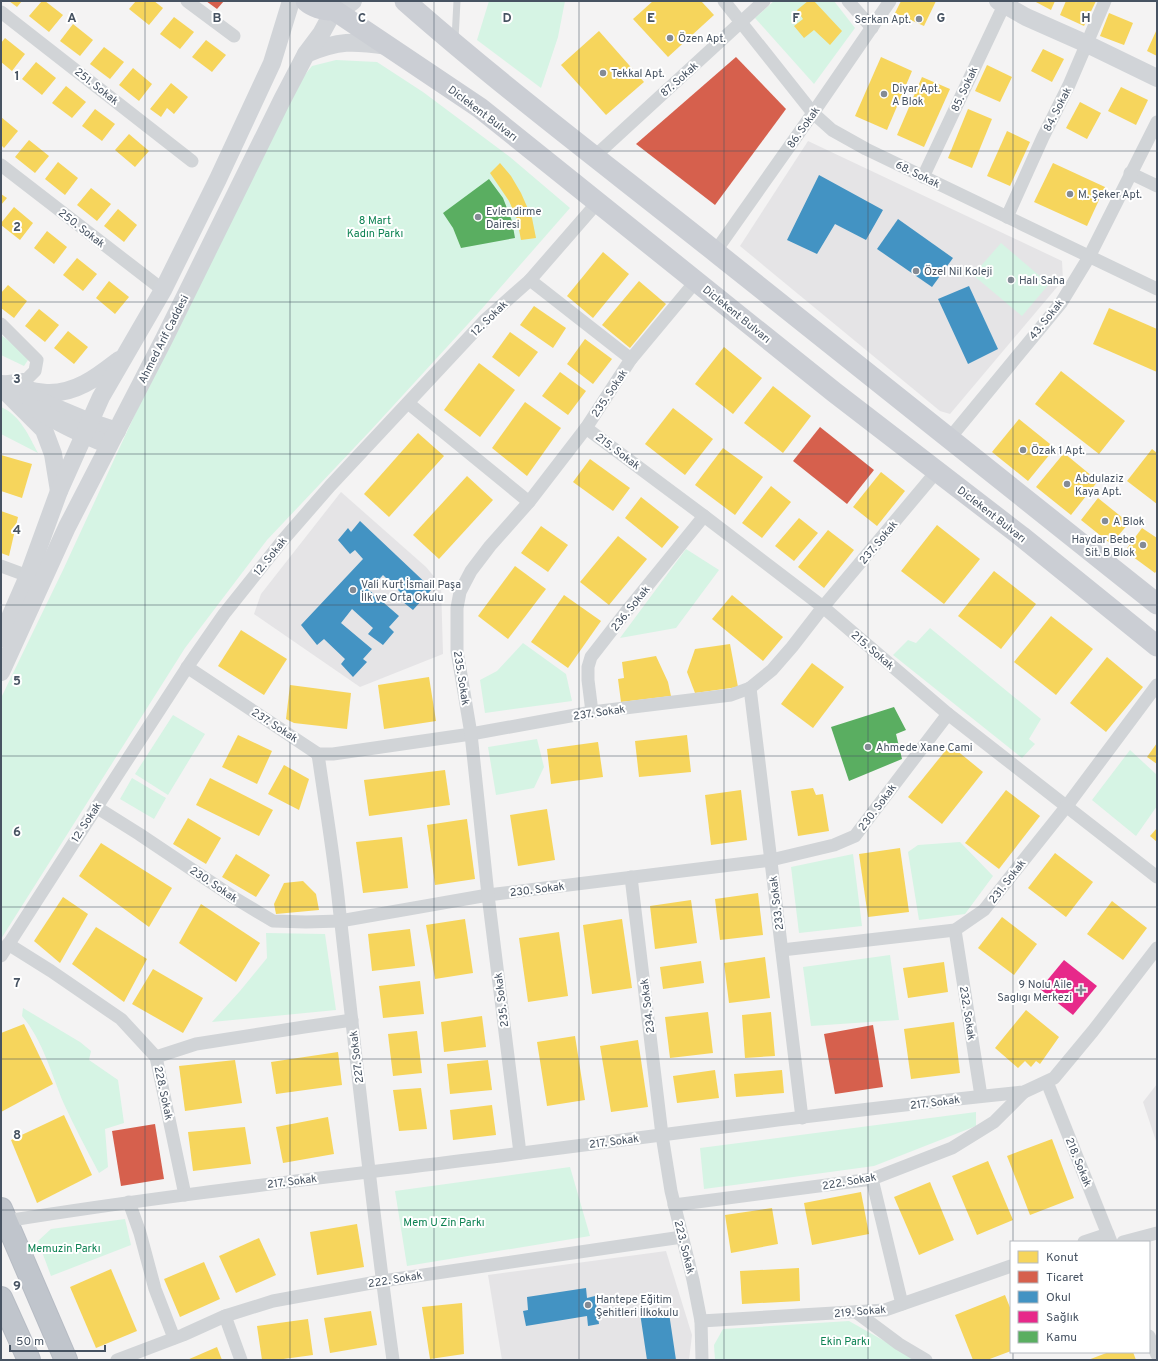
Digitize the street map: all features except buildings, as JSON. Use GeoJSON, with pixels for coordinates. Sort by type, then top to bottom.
{"type":"FeatureCollection","features":[{"type":"Feature","properties":{"kind":"highway"},"geometry":{"type":"LineString","coordinates":[[4,1215],[66,1360]]}},
{"type":"Feature","properties":{"kind":"highway"},"geometry":{"type":"LineString","coordinates":[[1,1298],[29,1360]]}},
{"type":"Feature","properties":{"kind":"main road"},"geometry":{"type":"LineString","coordinates":[[281,32],[285,13],[285,1]]}},
{"type":"Feature","properties":{"kind":"main road","name":"Ahmed Arif Caddesi"},"geometry":{"type":"LineString","coordinates":[[35,580],[59,491],[101,397],[163,290],[218,179],[269,70],[291,1]]}},
{"type":"Feature","properties":{"kind":"main road","name":"Diclekent Bulvarı"},"geometry":{"type":"LineString","coordinates":[[306,1],[311,5],[322,9],[334,10],[480,108],[834,392],[937,471],[1157,646]]}},
{"type":"Feature","properties":{"kind":"main road"},"geometry":{"type":"LineString","coordinates":[[334,10],[345,7],[353,1]]}},
{"type":"Feature","properties":{"kind":"main road"},"geometry":{"type":"LineString","coordinates":[[405,1],[455,45],[594,157],[1157,604]]}},
{"type":"Feature","properties":{"kind":"main road"},"geometry":{"type":"LineString","coordinates":[[1003,2],[1026,17],[1087,44],[1157,78]]}},
{"type":"Feature","properties":{"kind":"main road","name":"Ahmed Arif Caddesi"},"geometry":{"type":"LineString","coordinates":[[1,672],[5,643],[35,580],[67,527],[113,438],[306,54],[321,34],[334,10]]}},
{"type":"Feature","properties":{"kind":"main road"},"geometry":{"type":"LineString","coordinates":[[306,54],[323,47],[342,43],[360,42],[388,46]]}},
{"type":"Feature","properties":{"kind":"main road"},"geometry":{"type":"LineString","coordinates":[[1,385],[46,393],[81,387],[126,355]]}},
{"type":"Feature","properties":{"kind":"main road"},"geometry":{"type":"LineString","coordinates":[[1,385],[87,429],[113,438]]}},
{"type":"Feature","properties":{"kind":"main road"},"geometry":{"type":"LineString","coordinates":[[1,385],[44,430],[53,454],[59,491]]}},
{"type":"Feature","properties":{"kind":"street"},"geometry":{"type":"LineString","coordinates":[[187,1],[234,36]]}},
{"type":"Feature","properties":{"kind":"street","name":"68. Sokak"},"geometry":{"type":"LineString","coordinates":[[724,1],[813,113],[832,130],[866,150],[1157,289]]}},
{"type":"Feature","properties":{"kind":"street","name":"87. Sokak"},"geometry":{"type":"LineString","coordinates":[[594,157],[764,1]]}},
{"type":"Feature","properties":{"kind":"street"},"geometry":{"type":"LineString","coordinates":[[848,1],[872,28]]}},
{"type":"Feature","properties":{"kind":"street","name":"86. Sokak"},"geometry":{"type":"LineString","coordinates":[[715,252],[890,1]]}},
{"type":"Feature","properties":{"kind":"street","name":"84. Sokak"},"geometry":{"type":"LineString","coordinates":[[1008,217],[1043,137],[1069,85],[1105,1]]}},
{"type":"Feature","properties":{"kind":"street","name":"85. Sokak"},"geometry":{"type":"LineString","coordinates":[[923,177],[1003,2]]}},
{"type":"Feature","properties":{"kind":"street","name":"251. Sokak"},"geometry":{"type":"LineString","coordinates":[[1,12],[192,161]]}},
{"type":"Feature","properties":{"kind":"street","name":"43. Sokak"},"geometry":{"type":"LineString","coordinates":[[949,439],[1061,302],[1089,257],[1157,122]]}},
{"type":"Feature","properties":{"kind":"street","name":"250. Sokak"},"geometry":{"type":"LineString","coordinates":[[1,165],[163,290]]}},
{"type":"Feature","properties":{"kind":"street"},"geometry":{"type":"LineString","coordinates":[[1130,173],[1157,186]]}},
{"type":"Feature","properties":{"kind":"street","name":"12. Sokak"},"geometry":{"type":"LineString","coordinates":[[1,956],[187,667],[224,614],[283,540],[330,486],[486,319],[530,280],[597,202]]}},
{"type":"Feature","properties":{"kind":"street"},"geometry":{"type":"LineString","coordinates":[[530,280],[631,359]]}},
{"type":"Feature","properties":{"kind":"street","name":"235. Sokak"},"geometry":{"type":"LineString","coordinates":[[520,1153],[488,895],[471,734],[457,651],[457,608],[460,592],[471,571],[490,546],[529,502],[586,428],[631,359],[696,281]]}},
{"type":"Feature","properties":{"kind":"street"},"geometry":{"type":"LineString","coordinates":[[1,324],[37,360],[35,371],[27,379],[1,385]]}},
{"type":"Feature","properties":{"kind":"street"},"geometry":{"type":"LineString","coordinates":[[408,403],[529,502]]}},
{"type":"Feature","properties":{"kind":"street","name":"215. Sokak"},"geometry":{"type":"LineString","coordinates":[[586,428],[823,607],[948,714],[1157,877]]}},
{"type":"Feature","properties":{"kind":"street","name":"237. Sokak"},"geometry":{"type":"LineString","coordinates":[[187,667],[318,754],[333,754],[471,734],[592,712],[732,695],[750,688],[772,670],[937,471]]}},
{"type":"Feature","properties":{"kind":"street","name":"236. Sokak"},"geometry":{"type":"LineString","coordinates":[[592,712],[588,680],[588,667],[591,657],[704,516]]}},
{"type":"Feature","properties":{"kind":"street"},"geometry":{"type":"LineString","coordinates":[[1,566],[35,580]]}},
{"type":"Feature","properties":{"kind":"street","name":"231. Sokak"},"geometry":{"type":"LineString","coordinates":[[782,950],[955,930],[984,910],[1066,807],[1157,685]]}},
{"type":"Feature","properties":{"kind":"street","name":"233. Sokak"},"geometry":{"type":"LineString","coordinates":[[750,688],[802,1118]]}},
{"type":"Feature","properties":{"kind":"street","name":"230. Sokak"},"geometry":{"type":"LineString","coordinates":[[96,807],[233,897],[273,921],[340,921],[488,895],[771,860],[834,845],[855,836],[948,714]]}},
{"type":"Feature","properties":{"kind":"street","name":"227. Sokak"},"geometry":{"type":"LineString","coordinates":[[318,754],[340,906],[340,921],[382,1281],[393,1360]]}},
{"type":"Feature","properties":{"kind":"street","name":"234. Sokak"},"geometry":{"type":"LineString","coordinates":[[631,877],[662,1135]]}},
{"type":"Feature","properties":{"kind":"street","name":"232. Sokak"},"geometry":{"type":"LineString","coordinates":[[955,930],[980,1096]]}},
{"type":"Feature","properties":{"kind":"street","name":"228. Sokak"},"geometry":{"type":"LineString","coordinates":[[8,944],[51,971],[121,1019],[156,1057],[185,1195]]}},
{"type":"Feature","properties":{"kind":"street","name":"217. Sokak"},"geometry":{"type":"LineString","coordinates":[[4,1215],[129,1202],[662,1135],[980,1096],[1024,1092],[1054,1078],[1093,1031],[1157,948]]}},
{"type":"Feature","properties":{"kind":"street"},"geometry":{"type":"LineString","coordinates":[[156,1057],[196,1044],[304,1026],[352,1020]]}},
{"type":"Feature","properties":{"kind":"street","name":"218. Sokak"},"geometry":{"type":"LineString","coordinates":[[1047,1082],[1110,1238]]}},
{"type":"Feature","properties":{"kind":"street","name":"222. Sokak"},"geometry":{"type":"LineString","coordinates":[[674,1205],[872,1179],[952,1148],[994,1122],[1024,1092]]}},
{"type":"Feature","properties":{"kind":"street","name":"223. Sokak"},"geometry":{"type":"LineString","coordinates":[[662,1135],[674,1205],[694,1280],[701,1321],[702,1360]]}},
{"type":"Feature","properties":{"kind":"street"},"geometry":{"type":"LineString","coordinates":[[872,1179],[902,1304]]}},
{"type":"Feature","properties":{"kind":"street"},"geometry":{"type":"LineString","coordinates":[[129,1202],[140,1233],[155,1289],[174,1338]]}},
{"type":"Feature","properties":{"kind":"street"},"geometry":{"type":"LineString","coordinates":[[1127,1241],[1157,1233]]}},
{"type":"Feature","properties":{"kind":"street","name":"222. Sokak"},"geometry":{"type":"LineString","coordinates":[[117,1360],[225,1316],[274,1301],[382,1281],[682,1237]]}},
{"type":"Feature","properties":{"kind":"street"},"geometry":{"type":"LineString","coordinates":[[1090,1241],[1110,1238]]}},
{"type":"Feature","properties":{"kind":"street","name":"219. Sokak"},"geometry":{"type":"LineString","coordinates":[[701,1321],[885,1310],[1010,1266]]}},
{"type":"Feature","properties":{"kind":"street"},"geometry":{"type":"LineString","coordinates":[[856,1312],[899,1344],[926,1360]]}},
{"type":"Feature","properties":{"kind":"street"},"geometry":{"type":"LineString","coordinates":[[225,1316],[241,1360]]}},
{"type":"Feature","properties":{"kind":"street"},"geometry":{"type":"LineString","coordinates":[[1150,1338],[1157,1355]]}},
{"type":"Feature","properties":{"kind":"lane"},"geometry":{"type":"LineString","coordinates":[[455,45],[457,1]]}},
{"type":"Feature","properties":{"kind":"shaded area","name":"Özel Nil Koleji"},"geometry":{"type":"Polygon","coordinates":[[[808,141],[1062,261],[1063,280],[950,414],[940,411],[740,246],[808,141]]]}},
{"type":"Feature","properties":{"kind":"shaded area","name":"Vali Kurt İsmail Paşa İlk ve Orta Okulu"},"geometry":{"type":"Polygon","coordinates":[[[341,492],[426,567],[441,585],[443,654],[360,687],[254,614],[261,594],[341,492]]]}},
{"type":"Feature","properties":{"kind":"shaded area"},"geometry":{"type":"Polygon","coordinates":[[[1157,1084],[1157,1144],[1143,1102],[1157,1084]]]}},
{"type":"Feature","properties":{"kind":"shaded area","name":"Hantepe Eğitim Şehitleri İlkokulu"},"geometry":{"type":"Polygon","coordinates":[[[666,1251],[692,1335],[689,1360],[502,1360],[488,1275],[666,1251]]]}},
{"type":"Feature","properties":{"kind":"green space"},"geometry":{"type":"Polygon","coordinates":[[[489,1],[565,1],[558,37],[541,88],[477,40],[489,1]]]}},
{"type":"Feature","properties":{"kind":"green space"},"geometry":{"type":"Polygon","coordinates":[[[774,1],[834,1],[855,28],[814,84],[755,18],[774,1]]]}},
{"type":"Feature","properties":{"kind":"green space","name":"8 Mart Kadın Parkı"},"geometry":{"type":"Polygon","coordinates":[[[336,60],[377,62],[423,92],[510,157],[570,208],[479,312],[371,430],[267,540],[185,648],[1,939],[1,698],[63,570],[205,263],[294,88],[312,66],[336,60]]]}},
{"type":"Feature","properties":{"kind":"green space","name":"Halı Saha"},"geometry":{"type":"Polygon","coordinates":[[[1001,243],[1049,284],[1022,316],[973,275],[1001,243]]]}},
{"type":"Feature","properties":{"kind":"green space"},"geometry":{"type":"Polygon","coordinates":[[[1,335],[30,357],[24,366],[1,355],[1,335]]]}},
{"type":"Feature","properties":{"kind":"green space"},"geometry":{"type":"Polygon","coordinates":[[[1,407],[14,415],[19,421],[38,453],[1,434],[1,407]]]}},
{"type":"Feature","properties":{"kind":"green space"},"geometry":{"type":"Polygon","coordinates":[[[686,549],[719,570],[676,628],[620,638],[686,549]]]}},
{"type":"Feature","properties":{"kind":"green space"},"geometry":{"type":"Polygon","coordinates":[[[930,628],[1041,719],[1029,739],[1035,744],[1022,758],[893,655],[908,640],[916,643],[930,628]]]}},
{"type":"Feature","properties":{"kind":"green space"},"geometry":{"type":"Polygon","coordinates":[[[523,643],[566,674],[572,701],[485,713],[480,680],[497,671],[523,643]]]}},
{"type":"Feature","properties":{"kind":"green space"},"geometry":{"type":"Polygon","coordinates":[[[173,715],[205,734],[168,795],[135,774],[173,715]]]}},
{"type":"Feature","properties":{"kind":"green space"},"geometry":{"type":"Polygon","coordinates":[[[537,739],[544,767],[534,788],[496,795],[488,747],[537,739]]]}},
{"type":"Feature","properties":{"kind":"green space"},"geometry":{"type":"Polygon","coordinates":[[[1130,750],[1157,775],[1157,806],[1136,836],[1092,800],[1130,750]]]}},
{"type":"Feature","properties":{"kind":"green space"},"geometry":{"type":"Polygon","coordinates":[[[132,778],[166,798],[154,819],[120,799],[132,778]]]}},
{"type":"Feature","properties":{"kind":"green space"},"geometry":{"type":"Polygon","coordinates":[[[960,842],[993,876],[965,914],[919,920],[908,852],[918,845],[960,842]]]}},
{"type":"Feature","properties":{"kind":"green space"},"geometry":{"type":"Polygon","coordinates":[[[853,854],[862,926],[799,933],[791,867],[853,854]]]}},
{"type":"Feature","properties":{"kind":"green space"},"geometry":{"type":"Polygon","coordinates":[[[266,933],[325,934],[336,1010],[212,1022],[267,958],[266,933]]]}},
{"type":"Feature","properties":{"kind":"green space"},"geometry":{"type":"Polygon","coordinates":[[[890,955],[899,1020],[811,1026],[803,967],[890,955]]]}},
{"type":"Feature","properties":{"kind":"green space"},"geometry":{"type":"Polygon","coordinates":[[[23,1008],[80,1042],[91,1051],[89,1060],[118,1080],[124,1123],[105,1129],[108,1167],[99,1173],[64,1104],[36,1036],[22,1016],[23,1008]]]}},
{"type":"Feature","properties":{"kind":"green space"},"geometry":{"type":"Polygon","coordinates":[[[976,1112],[976,1126],[874,1166],[704,1189],[700,1148],[976,1112]]]}},
{"type":"Feature","properties":{"kind":"green space","name":"Mem U Zin Parkı"},"geometry":{"type":"Polygon","coordinates":[[[570,1167],[590,1236],[407,1266],[395,1191],[570,1167]]]}},
{"type":"Feature","properties":{"kind":"green space","name":"Memuzin Parkı"},"geometry":{"type":"Polygon","coordinates":[[[125,1219],[131,1245],[51,1276],[38,1241],[51,1229],[125,1219]]]}},
{"type":"Feature","properties":{"kind":"green space","name":"Ekin Parkı"},"geometry":{"type":"Polygon","coordinates":[[[849,1321],[918,1360],[715,1360],[714,1345],[723,1329],[849,1321]]]}},
{"type":"Feature","properties":{"kind":"place","name":"Serkan Apt."},"geometry":{"type":"Point","coordinates":[919,19]}},
{"type":"Feature","properties":{"kind":"place","name":"Özen Apt."},"geometry":{"type":"Point","coordinates":[670,38]}},
{"type":"Feature","properties":{"kind":"place","name":"Tekkal Apt."},"geometry":{"type":"Point","coordinates":[603,73]}},
{"type":"Feature","properties":{"kind":"place","name":"Diyar Apt. A Blok"},"geometry":{"type":"Point","coordinates":[884,94]}},
{"type":"Feature","properties":{"kind":"place","name":"M. Şeker Apt."},"geometry":{"type":"Point","coordinates":[1070,194]}},
{"type":"Feature","properties":{"kind":"place","name":"Evlendirme Dairesi"},"geometry":{"type":"Point","coordinates":[478,217]}},
{"type":"Feature","properties":{"kind":"place","name":"Özel Nil Koleji"},"geometry":{"type":"Point","coordinates":[916,271]}},
{"type":"Feature","properties":{"kind":"place","name":"Halı Saha"},"geometry":{"type":"Point","coordinates":[1011,280]}},
{"type":"Feature","properties":{"kind":"place","name":"Özak 1 Apt."},"geometry":{"type":"Point","coordinates":[1023,450]}},
{"type":"Feature","properties":{"kind":"place","name":"Abdulaziz Kaya Apt."},"geometry":{"type":"Point","coordinates":[1067,484]}},
{"type":"Feature","properties":{"kind":"place","name":"A Blok"},"geometry":{"type":"Point","coordinates":[1105,521]}},
{"type":"Feature","properties":{"kind":"place","name":"Haydar Bebe Sit. B Blok"},"geometry":{"type":"Point","coordinates":[1143,545]}},
{"type":"Feature","properties":{"kind":"place","name":"Vali Kurt İsmail Paşa İlk ve Orta Okulu"},"geometry":{"type":"Point","coordinates":[353,590]}},
{"type":"Feature","properties":{"kind":"place","name":"Ahmede Xane Cami"},"geometry":{"type":"Point","coordinates":[868,747]}},
{"type":"Feature","properties":{"kind":"place","name":"9 Nolu Aile Saglıgı Merkezi"},"geometry":{"type":"Point","coordinates":[1081,990]}},
{"type":"Feature","properties":{"kind":"place","name":"Hantepe Eğitim Şehitleri İlkokulu"},"geometry":{"type":"Point","coordinates":[588,1305]}}]}
